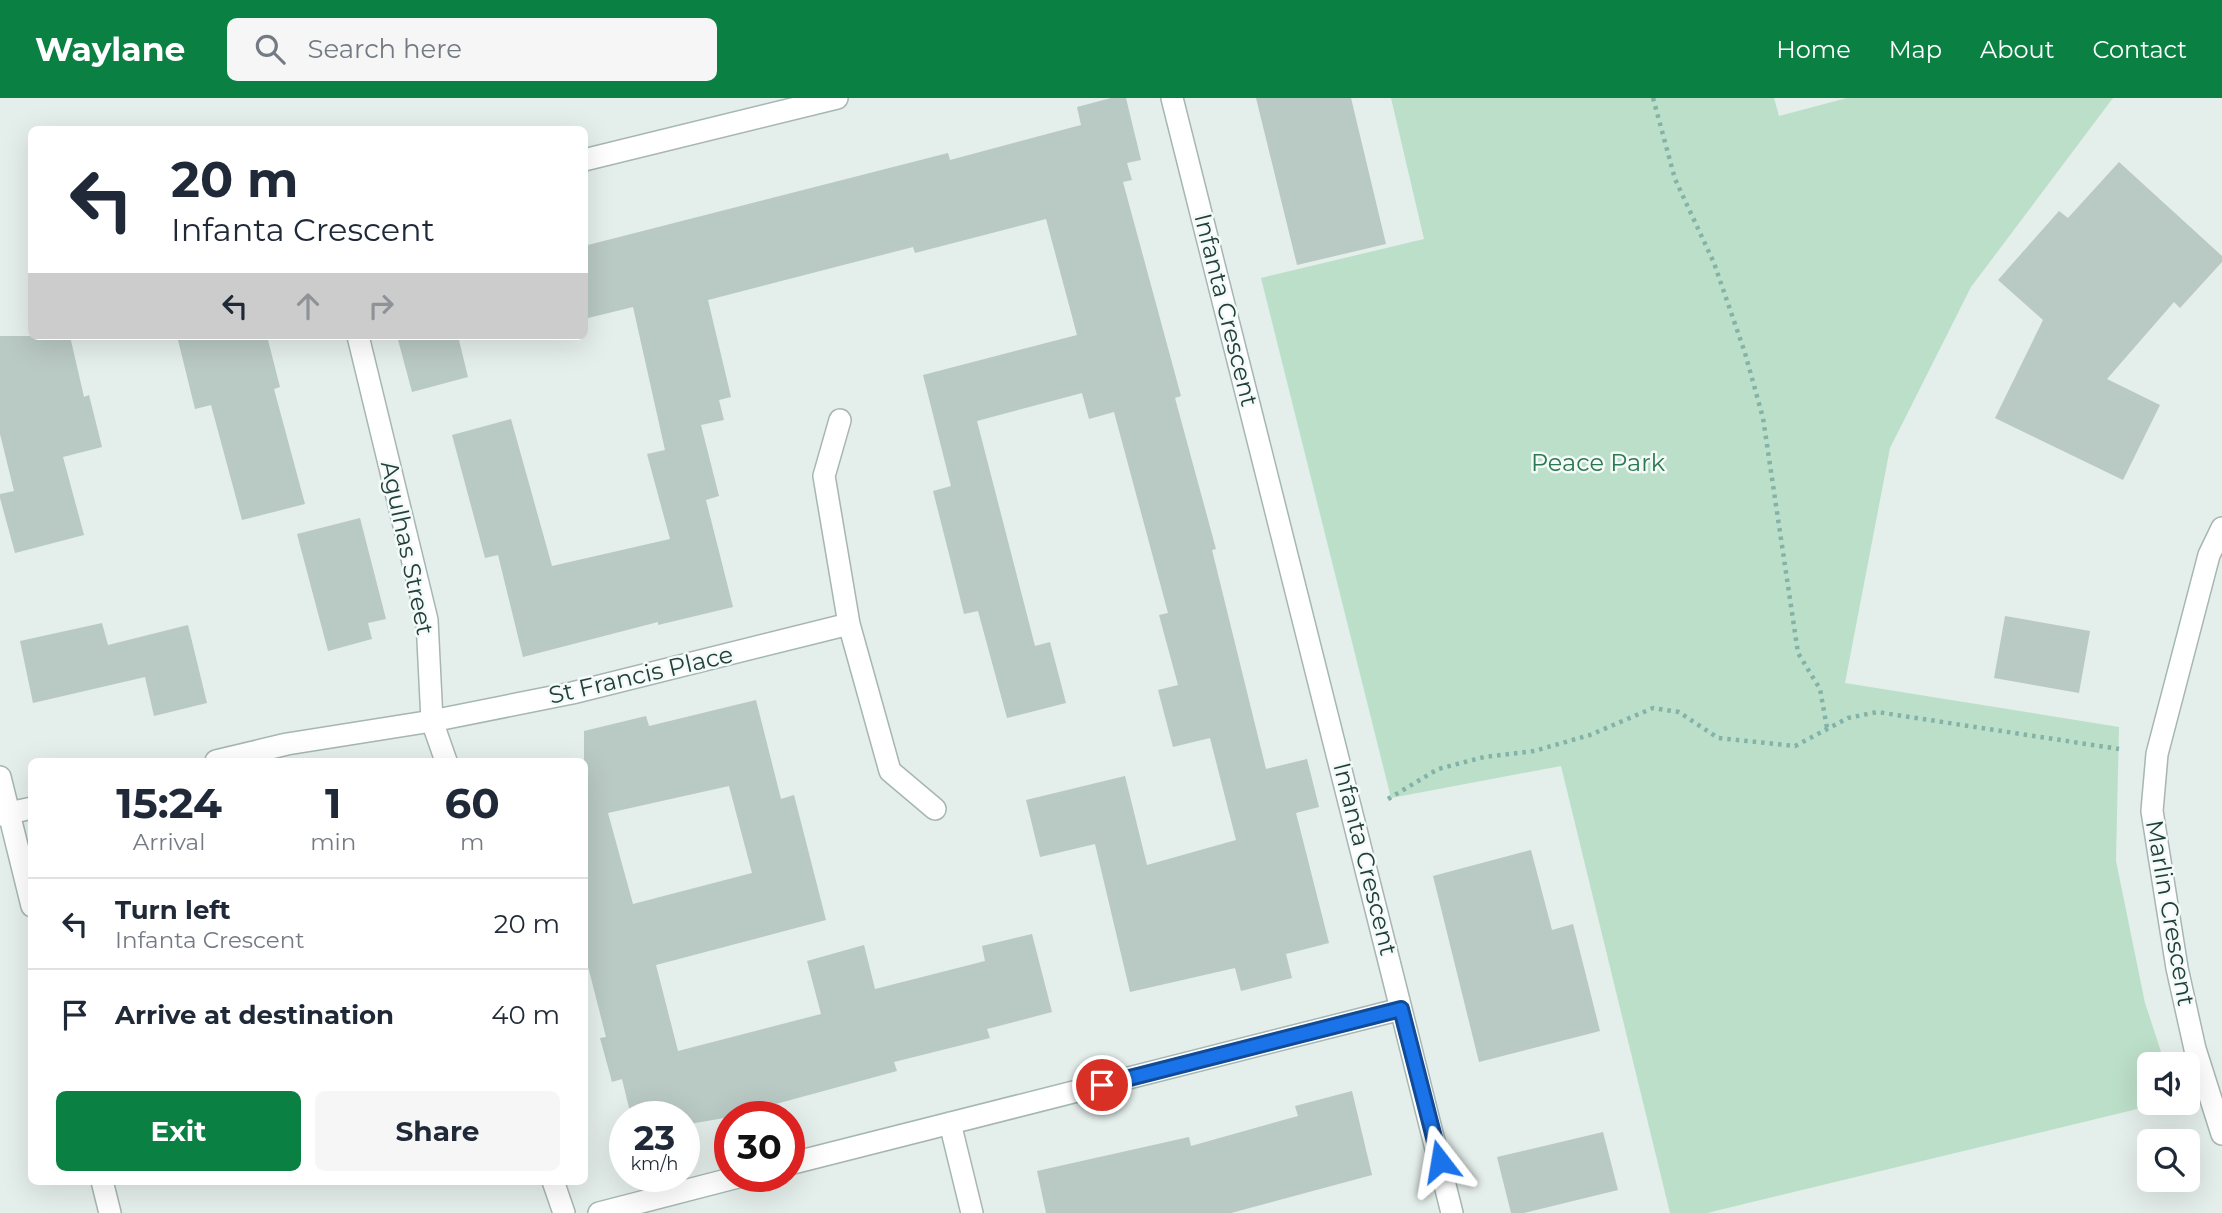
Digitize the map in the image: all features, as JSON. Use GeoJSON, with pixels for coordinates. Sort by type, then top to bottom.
{"type":"FeatureCollection","features":[{"type":"Feature","properties":{"kind":"street"},"geometry":{"type":"LineString","coordinates":[[588,159],[837,98]]}},
{"type":"Feature","properties":{"kind":"street","name":"Infanta Crescent"},"geometry":{"type":"LineString","coordinates":[[1172,98],[1353,809],[1452,1213]]}},
{"type":"Feature","properties":{"kind":"street","name":"Agulhas Street"},"geometry":{"type":"LineString","coordinates":[[359,340],[427,620],[432,721],[445,758]]}},
{"type":"Feature","properties":{"kind":"street"},"geometry":{"type":"LineString","coordinates":[[840,419],[824,476],[849,624],[890,771],[936,809]]}},
{"type":"Feature","properties":{"kind":"street","name":"Marlin Crescent"},"geometry":{"type":"LineString","coordinates":[[2222,528],[2209,555],[2157,754],[2152,811],[2177,968],[2195,1049],[2222,1134]]}},
{"type":"Feature","properties":{"kind":"street","name":"St Francis Place"},"geometry":{"type":"LineString","coordinates":[[229,758],[287,744],[432,721],[572,693],[849,624]]}},
{"type":"Feature","properties":{"kind":"street"},"geometry":{"type":"LineString","coordinates":[[0,777],[4,814],[28,893]]}},
{"type":"Feature","properties":{"kind":"street"},"geometry":{"type":"LineString","coordinates":[[4,814],[28,808]]}},
{"type":"Feature","properties":{"kind":"street"},"geometry":{"type":"LineString","coordinates":[[805,1160],[1401,1009]]}},
{"type":"Feature","properties":{"kind":"street"},"geometry":{"type":"LineString","coordinates":[[950,1123],[972,1213]]}},
{"type":"Feature","properties":{"kind":"street"},"geometry":{"type":"LineString","coordinates":[[599,1213],[714,1183]]}},
{"type":"Feature","properties":{"kind":"street"},"geometry":{"type":"LineString","coordinates":[[103,1185],[110,1213]]}},
{"type":"Feature","properties":{"kind":"street"},"geometry":{"type":"LineString","coordinates":[[554,1185],[564,1213]]}},
{"type":"Feature","properties":{"kind":"path"},"geometry":{"type":"LineString","coordinates":[[1653,98],[1675,179],[1714,263],[1749,366],[1763,418],[1798,653],[1820,689],[1827,729]]}},
{"type":"Feature","properties":{"kind":"path"},"geometry":{"type":"LineString","coordinates":[[1353,809],[1391,798],[1438,769],[1590,735],[1653,708],[1679,712],[1718,738],[1795,746],[1848,718],[1877,712],[2157,754]]}},
{"type":"Feature","properties":{"kind":"green space","name":"Peace Park"},"geometry":{"type":"Polygon","coordinates":[[[1391,98],[1774,98],[1779,116],[1847,98],[2113,98],[1971,287],[1890,448],[1845,683],[2119,727],[2116,861],[2145,1003],[2161,1052],[2137,1052],[2137,1109],[1707,1213],[1670,1213],[1561,766],[1391,798],[1261,278],[1424,239],[1391,98]]]}},
{"type":"Feature","properties":{"kind":"building"},"geometry":{"type":"Polygon","coordinates":[[[1111,98],[1126,98],[1141,160],[1127,163],[1132,180],[1123,182],[1181,396],[1175,398],[1216,549],[1212,550],[1266,769],[1307,759],[1319,807],[1296,813],[1329,943],[1286,954],[1292,978],[1241,991],[1235,968],[1130,992],[1095,844],[1040,857],[1026,800],[1125,776],[1147,865],[1236,840],[1210,738],[1173,747],[1158,690],[1178,685],[1159,615],[1168,613],[1114,412],[1089,419],[1082,393],[977,421],[1035,646],[1050,642],[1066,703],[1007,718],[978,611],[964,614],[933,491],[951,486],[923,375],[1077,335],[1046,219],[915,253],[913,247],[708,300],[731,397],[719,400],[724,420],[701,425],[719,496],[706,500],[733,607],[658,625],[658,622],[523,657],[498,555],[485,558],[452,435],[511,419],[552,566],[670,539],[647,454],[665,450],[633,307],[588,318],[588,245],[948,153],[950,160],[1081,125],[1077,107],[1111,98]]]}},
{"type":"Feature","properties":{"kind":"building"},"geometry":{"type":"Polygon","coordinates":[[[1256,98],[1351,98],[1386,244],[1297,265],[1256,98]]]}},
{"type":"Feature","properties":{"kind":"building"},"geometry":{"type":"Polygon","coordinates":[[[2119,162],[2222,256],[2222,262],[2180,308],[2174,302],[2107,379],[2160,405],[2123,480],[1995,418],[2043,320],[1998,280],[2059,211],[2068,218],[2119,162]]]}},
{"type":"Feature","properties":{"kind":"building"},"geometry":{"type":"Polygon","coordinates":[[[0,336],[28,336],[28,340],[71,340],[84,397],[89,395],[102,447],[63,457],[84,535],[15,553],[0,498],[0,494],[14,491],[0,434],[0,336]]]}},
{"type":"Feature","properties":{"kind":"building"},"geometry":{"type":"Polygon","coordinates":[[[178,340],[268,340],[280,387],[274,389],[305,504],[242,520],[211,405],[195,409],[178,340]]]}},
{"type":"Feature","properties":{"kind":"building"},"geometry":{"type":"Polygon","coordinates":[[[398,340],[459,340],[468,377],[412,392],[398,340]]]}},
{"type":"Feature","properties":{"kind":"building"},"geometry":{"type":"Polygon","coordinates":[[[360,518],[386,619],[368,623],[372,639],[328,651],[297,534],[360,518]]]}},
{"type":"Feature","properties":{"kind":"building"},"geometry":{"type":"Polygon","coordinates":[[[2005,616],[2090,631],[2079,693],[1994,678],[2005,616]]]}},
{"type":"Feature","properties":{"kind":"building"},"geometry":{"type":"Polygon","coordinates":[[[102,623],[108,645],[188,625],[207,703],[154,716],[145,677],[33,703],[20,641],[102,623]]]}},
{"type":"Feature","properties":{"kind":"building"},"geometry":{"type":"Polygon","coordinates":[[[756,700],[781,799],[794,795],[826,920],[656,965],[678,1051],[821,1014],[807,961],[864,945],[875,989],[985,961],[982,946],[1032,934],[1052,1012],[987,1029],[990,1038],[894,1062],[897,1071],[787,1101],[714,1101],[714,1120],[700,1122],[700,1101],[627,1101],[622,1079],[612,1082],[600,1038],[606,1037],[588,967],[588,758],[584,758],[584,731],[646,716],[649,726],[756,700]],[[729,786],[608,813],[633,904],[752,873],[729,786]]]}},
{"type":"Feature","properties":{"kind":"building"},"geometry":{"type":"Polygon","coordinates":[[[1531,850],[1552,930],[1573,924],[1600,1031],[1479,1062],[1433,876],[1531,850]]]}},
{"type":"Feature","properties":{"kind":"building"},"geometry":{"type":"Polygon","coordinates":[[[1352,1091],[1372,1175],[1231,1213],[1046,1213],[1037,1171],[1189,1137],[1191,1146],[1298,1116],[1295,1106],[1352,1091]]]}},
{"type":"Feature","properties":{"kind":"building"},"geometry":{"type":"Polygon","coordinates":[[[1603,1132],[1618,1190],[1524,1213],[1511,1213],[1497,1157],[1603,1132]]]}},
{"type":"Feature","properties":{"kind":"route"},"geometry":{"type":"LineString","coordinates":[[1102,1085],[1401,1009],[1440,1161]]}}]}
